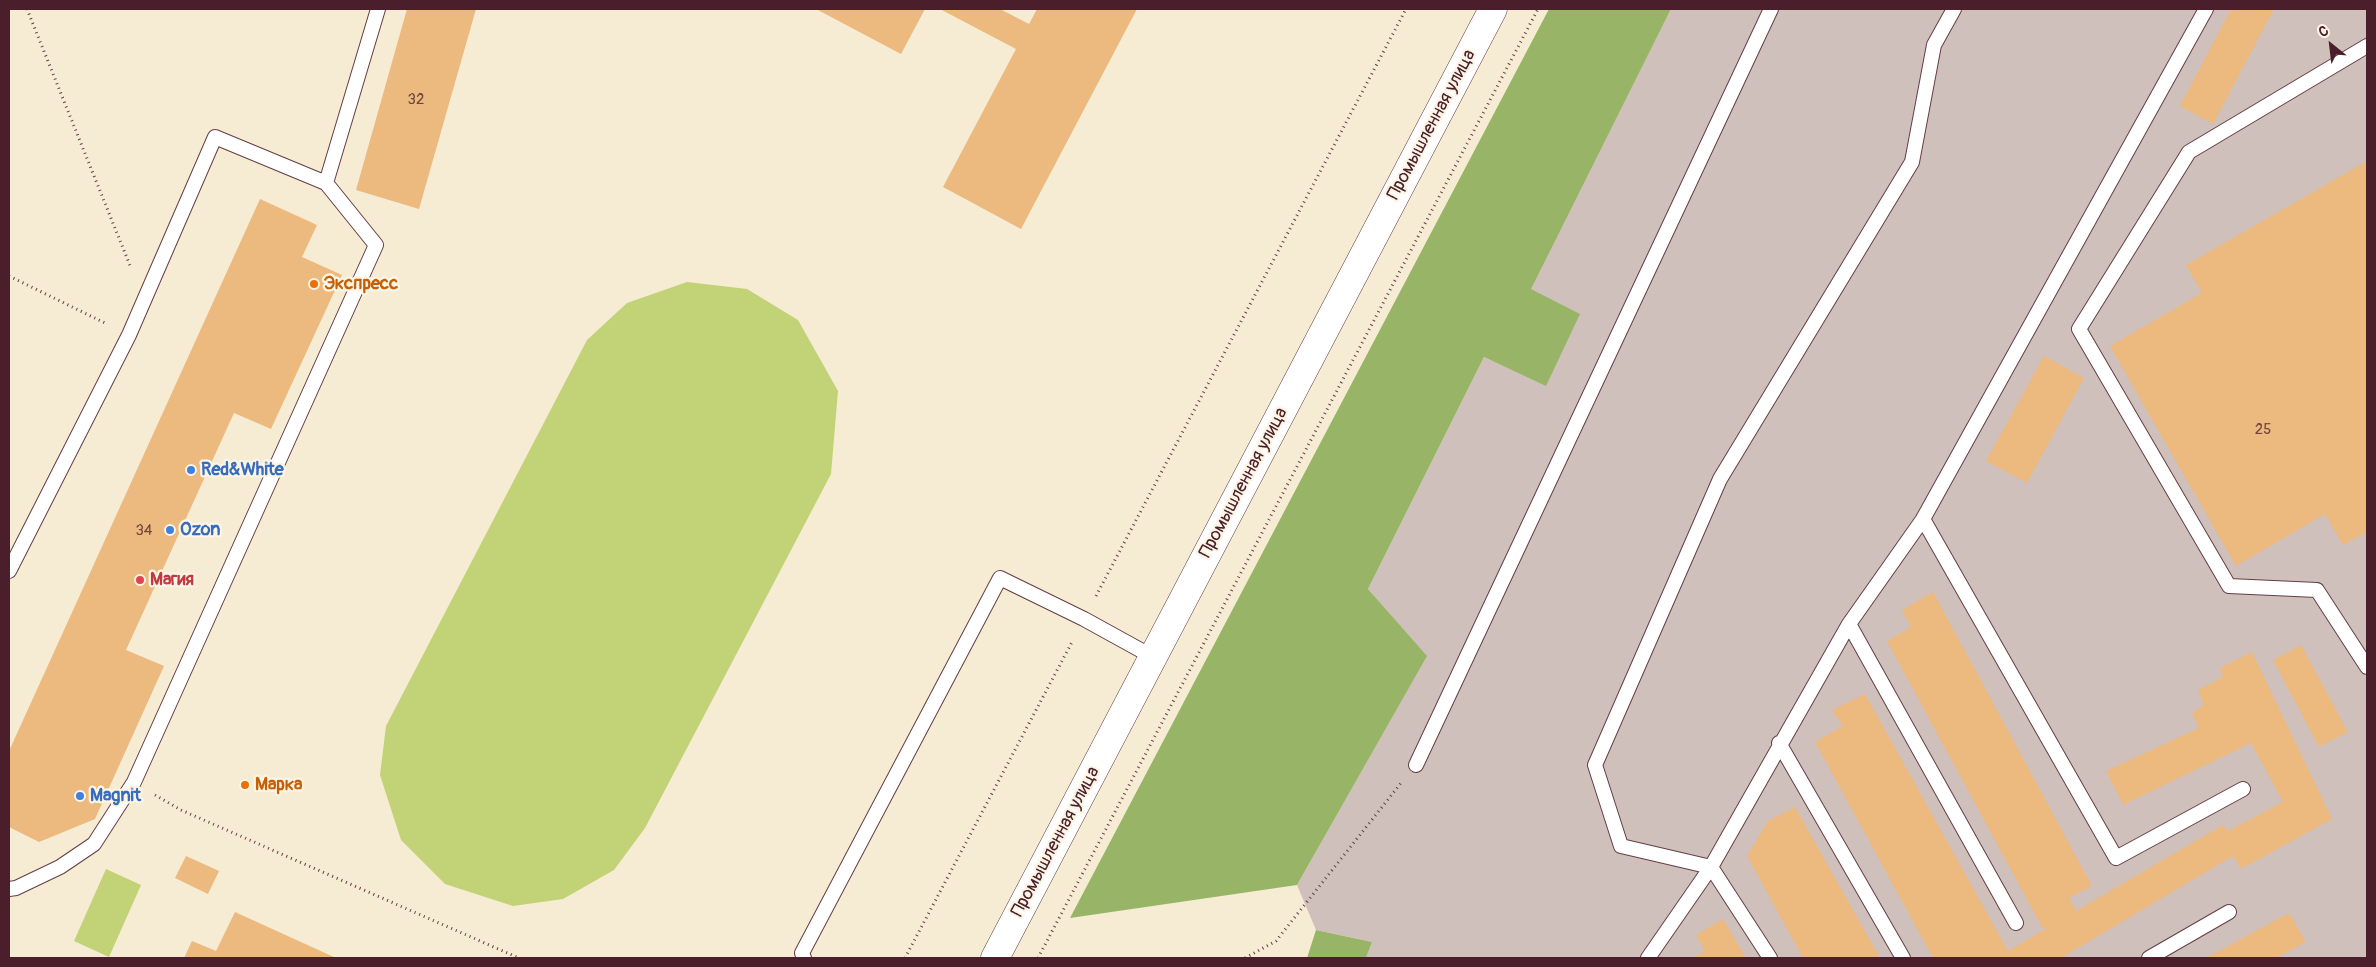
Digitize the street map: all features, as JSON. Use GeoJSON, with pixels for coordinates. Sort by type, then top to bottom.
{"type":"FeatureCollection","features":[{"type":"Feature","properties":{"kind":"street","name":"Промышленная улица"},"geometry":{"type":"LineString","coordinates":[[995,958],[1493,9]]}},
{"type":"Feature","properties":{"kind":"lane"},"geometry":{"type":"LineString","coordinates":[[326,182],[378,9]]}},
{"type":"Feature","properties":{"kind":"lane"},"geometry":{"type":"LineString","coordinates":[[1416,765],[1770,9]]}},
{"type":"Feature","properties":{"kind":"lane"},"geometry":{"type":"LineString","coordinates":[[1770,958],[1711,867],[1621,846],[1595,765],[1720,478],[1912,162],[1934,45],[1954,9]]}},
{"type":"Feature","properties":{"kind":"lane"},"geometry":{"type":"LineString","coordinates":[[1648,958],[1711,867],[1779,743],[1849,624],[1923,519],[2206,9]]}},
{"type":"Feature","properties":{"kind":"lane"},"geometry":{"type":"LineString","coordinates":[[2367,46],[2188,152],[2079,329],[2229,586],[2317,590],[2367,667]]}},
{"type":"Feature","properties":{"kind":"lane"},"geometry":{"type":"LineString","coordinates":[[9,571],[128,335],[215,137],[326,182],[376,245],[134,782],[94,844],[60,867],[16,888],[9,889]]}},
{"type":"Feature","properties":{"kind":"lane"},"geometry":{"type":"LineString","coordinates":[[1923,519],[2116,858],[2243,789]]}},
{"type":"Feature","properties":{"kind":"lane"},"geometry":{"type":"LineString","coordinates":[[804,958],[802,953],[1000,578],[1084,619],[1153,657]]}},
{"type":"Feature","properties":{"kind":"lane"},"geometry":{"type":"LineString","coordinates":[[1849,624],[2016,923]]}},
{"type":"Feature","properties":{"kind":"lane"},"geometry":{"type":"LineString","coordinates":[[1779,743],[1903,958]]}},
{"type":"Feature","properties":{"kind":"lane"},"geometry":{"type":"LineString","coordinates":[[2149,958],[2229,912]]}},
{"type":"Feature","properties":{"kind":"path"},"geometry":{"type":"LineString","coordinates":[[28,9],[144,301]]}},
{"type":"Feature","properties":{"kind":"path"},"geometry":{"type":"LineString","coordinates":[[904,958],[1406,9]]}},
{"type":"Feature","properties":{"kind":"path"},"geometry":{"type":"LineString","coordinates":[[1038,958],[1538,9]]}},
{"type":"Feature","properties":{"kind":"path"},"geometry":{"type":"LineString","coordinates":[[9,276],[128,335]]}},
{"type":"Feature","properties":{"kind":"path"},"geometry":{"type":"LineString","coordinates":[[1245,958],[1276,941],[1416,765]]}},
{"type":"Feature","properties":{"kind":"path"},"geometry":{"type":"LineString","coordinates":[[134,782],[181,810],[520,958]]}},
{"type":"Feature","properties":{"kind":"shaded area"},"geometry":{"type":"Polygon","coordinates":[[[1671,9],[2367,9],[2367,958],[1366,958],[1372,942],[1316,930],[1297,885],[1426,657],[1368,589],[1484,357],[1546,385],[1579,314],[1530,289],[1671,9]]]}},
{"type":"Feature","properties":{"kind":"green space"},"geometry":{"type":"Polygon","coordinates":[[[1549,9],[1671,9],[1531,289],[1580,314],[1546,386],[1484,357],[1368,589],[1427,656],[1297,885],[1070,918],[1549,9]]]}},
{"type":"Feature","properties":{"kind":"green space"},"geometry":{"type":"Polygon","coordinates":[[[687,282],[747,289],[798,320],[838,391],[831,474],[645,828],[614,870],[563,899],[513,906],[445,884],[401,840],[380,775],[386,726],[587,340],[627,303],[687,282]]]}},
{"type":"Feature","properties":{"kind":"green space"},"geometry":{"type":"Polygon","coordinates":[[[106,869],[141,885],[109,957],[74,941],[106,869]]]}},
{"type":"Feature","properties":{"kind":"green space"},"geometry":{"type":"Polygon","coordinates":[[[1316,930],[1372,942],[1366,958],[1307,958],[1316,930]]]}},
{"type":"Feature","properties":{"kind":"building"},"geometry":{"type":"Polygon","coordinates":[[[407,9],[476,9],[419,209],[356,190],[407,9]]]}},
{"type":"Feature","properties":{"kind":"building"},"geometry":{"type":"Polygon","coordinates":[[[816,9],[925,9],[901,54],[816,9]]]}},
{"type":"Feature","properties":{"kind":"building"},"geometry":{"type":"Polygon","coordinates":[[[940,9],[1000,9],[1029,24],[1037,9],[1137,9],[1021,229],[943,187],[1016,49],[940,9]]]}},
{"type":"Feature","properties":{"kind":"building"},"geometry":{"type":"Polygon","coordinates":[[[2231,9],[2274,9],[2213,124],[2180,106],[2231,9]]]}},
{"type":"Feature","properties":{"kind":"building"},"geometry":{"type":"Polygon","coordinates":[[[2367,161],[2367,532],[2343,545],[2325,514],[2236,566],[2110,346],[2202,293],[2186,265],[2367,161]]]}},
{"type":"Feature","properties":{"kind":"building"},"geometry":{"type":"Polygon","coordinates":[[[260,199],[317,225],[302,257],[342,275],[271,429],[234,413],[126,650],[164,666],[95,819],[39,842],[9,827],[9,751],[260,199]]]}},
{"type":"Feature","properties":{"kind":"building"},"geometry":{"type":"Polygon","coordinates":[[[2044,356],[2084,378],[2027,483],[1986,461],[2044,356]]]}},
{"type":"Feature","properties":{"kind":"building"},"geometry":{"type":"Polygon","coordinates":[[[1933,592],[2092,886],[2069,898],[2076,911],[2223,825],[2228,831],[2283,802],[2251,743],[2123,805],[2106,771],[2199,728],[2192,713],[2204,705],[2198,690],[2223,677],[2220,668],[2252,652],[2332,819],[2241,869],[2233,856],[2061,958],[1933,958],[1815,742],[1843,726],[1832,710],[1865,694],[2008,951],[2049,927],[2043,929],[1887,641],[1911,627],[1902,610],[1933,592]]]}},
{"type":"Feature","properties":{"kind":"building"},"geometry":{"type":"Polygon","coordinates":[[[2301,645],[2348,732],[2319,747],[2273,660],[2301,645]]]}},
{"type":"Feature","properties":{"kind":"building"},"geometry":{"type":"Polygon","coordinates":[[[1795,807],[1880,958],[1803,958],[1747,856],[1768,821],[1795,807]]]}},
{"type":"Feature","properties":{"kind":"building"},"geometry":{"type":"Polygon","coordinates":[[[186,856],[219,871],[208,894],[175,878],[186,856]]]}},
{"type":"Feature","properties":{"kind":"building"},"geometry":{"type":"Polygon","coordinates":[[[235,912],[336,958],[184,958],[192,941],[216,951],[235,912]]]}},
{"type":"Feature","properties":{"kind":"building"},"geometry":{"type":"Polygon","coordinates":[[[2289,913],[2306,942],[2276,958],[2206,958],[2289,913]]]}},
{"type":"Feature","properties":{"kind":"building"},"geometry":{"type":"Polygon","coordinates":[[[1723,919],[1746,958],[1693,958],[1705,951],[1696,935],[1723,919]]]}},
{"type":"Feature","properties":{"kind":"place","name":"Экспресс"},"geometry":{"type":"Point","coordinates":[314,284]}},
{"type":"Feature","properties":{"kind":"place","name":"Red&White"},"geometry":{"type":"Point","coordinates":[191,470]}},
{"type":"Feature","properties":{"kind":"place","name":"Ozon"},"geometry":{"type":"Point","coordinates":[170,530]}},
{"type":"Feature","properties":{"kind":"place","name":"Магия"},"geometry":{"type":"Point","coordinates":[140,580]}},
{"type":"Feature","properties":{"kind":"place","name":"Марка"},"geometry":{"type":"Point","coordinates":[245,785]}},
{"type":"Feature","properties":{"kind":"place","name":"Magnit"},"geometry":{"type":"Point","coordinates":[80,796]}}]}
